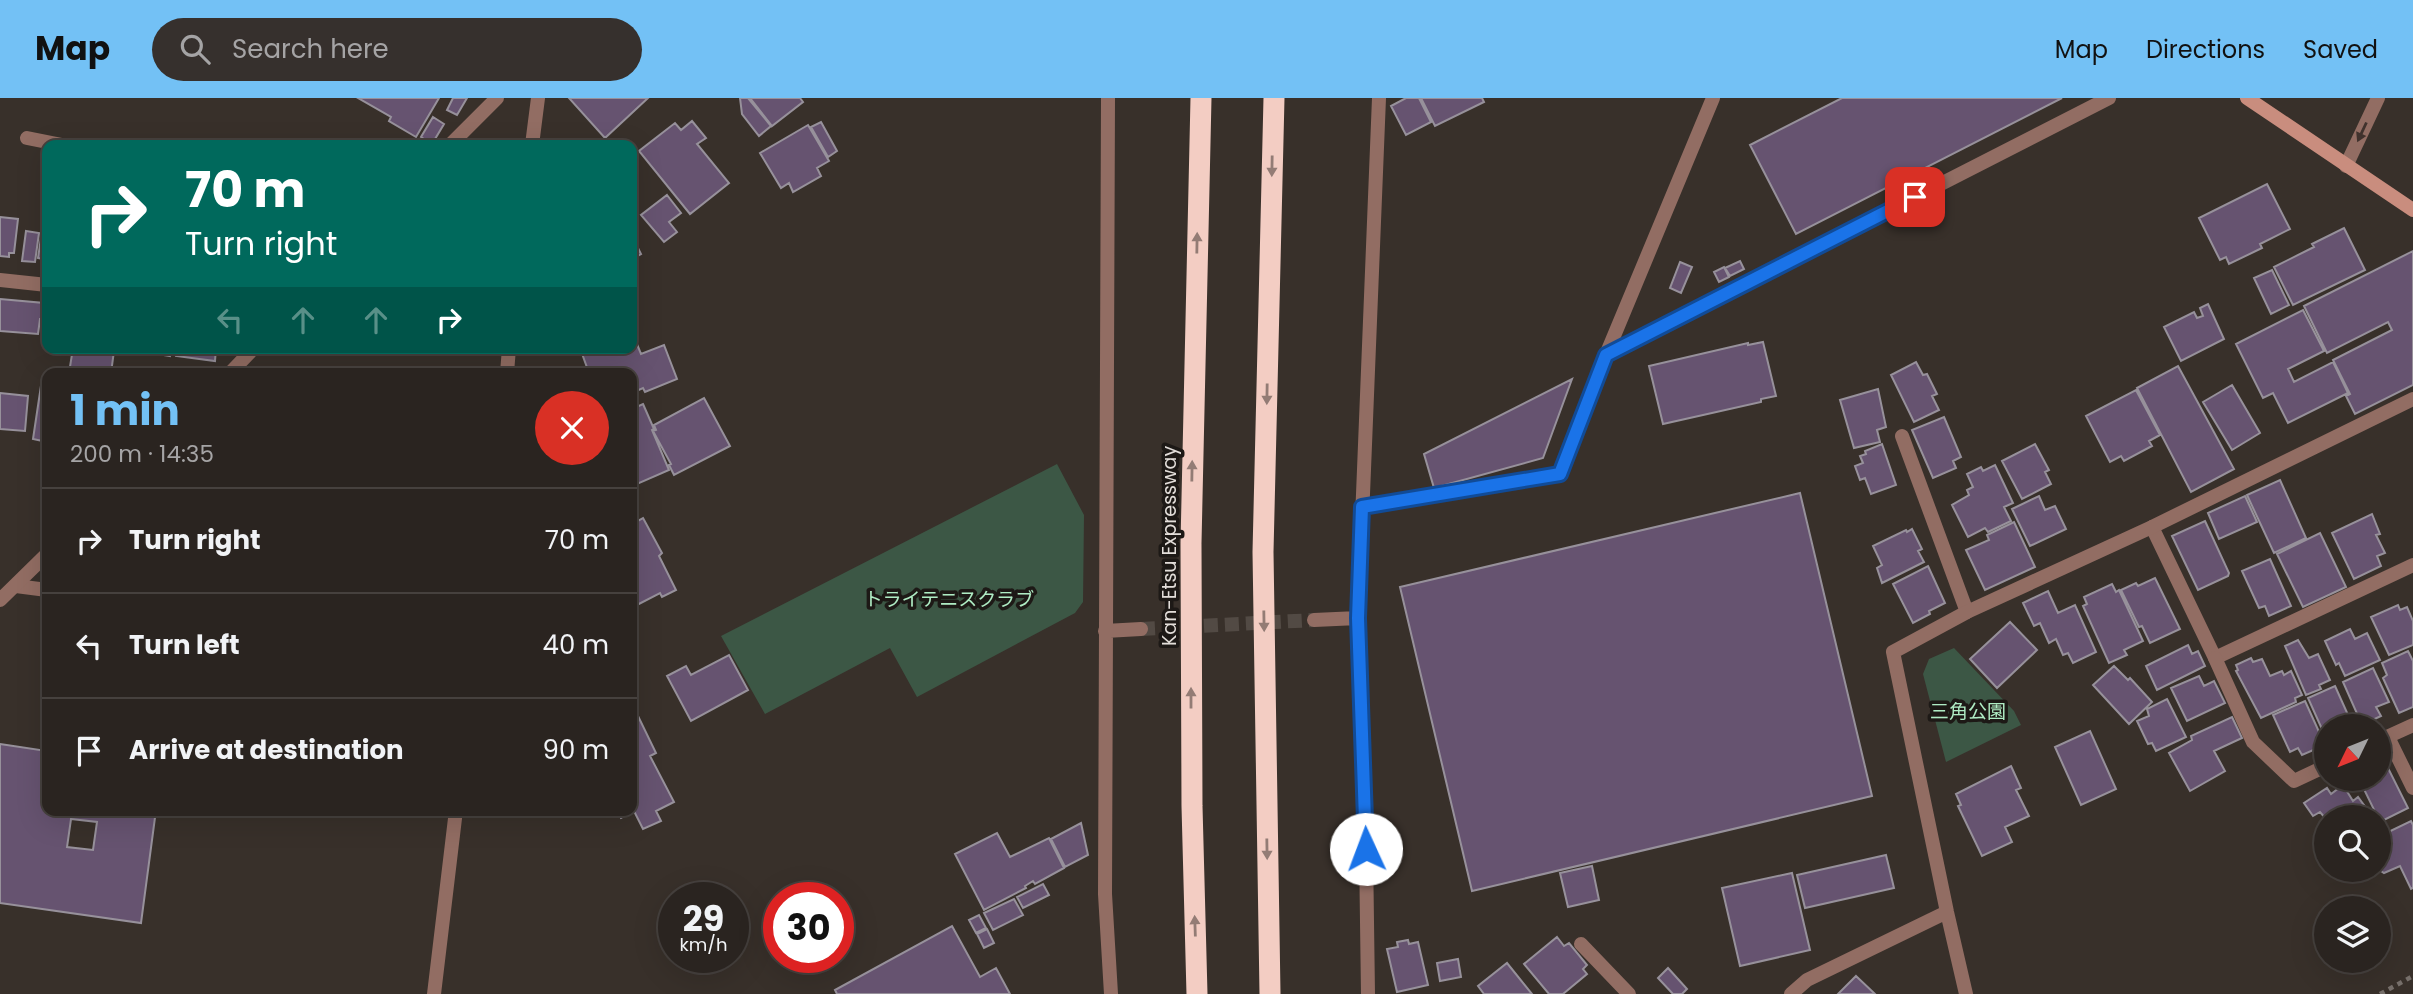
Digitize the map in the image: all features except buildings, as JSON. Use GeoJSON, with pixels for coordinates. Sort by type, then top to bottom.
{"type":"FeatureCollection","features":[{"type":"Feature","properties":{"kind":"highway","name":"Kan-Etsu Expressway"},"geometry":{"type":"LineString","coordinates":[[1197,994],[1192,806],[1191,542],[1201,98]]}},
{"type":"Feature","properties":{"kind":"highway"},"geometry":{"type":"LineString","coordinates":[[1269,994],[1263,552],[1274,98]]}},
{"type":"Feature","properties":{"kind":"main road"},"geometry":{"type":"LineString","coordinates":[[2247,98],[2413,210]]}},
{"type":"Feature","properties":{"kind":"street"},"geometry":{"type":"LineString","coordinates":[[455,140],[497,98]]}},
{"type":"Feature","properties":{"kind":"street"},"geometry":{"type":"LineString","coordinates":[[533,140],[538,98]]}},
{"type":"Feature","properties":{"kind":"street"},"geometry":{"type":"LineString","coordinates":[[1108,98],[1105,894],[1111,994]]}},
{"type":"Feature","properties":{"kind":"street"},"geometry":{"type":"LineString","coordinates":[[1368,994],[1358,618],[1379,98]]}},
{"type":"Feature","properties":{"kind":"street"},"geometry":{"type":"LineString","coordinates":[[1362,507],[1560,474],[1606,355],[1713,98]]}},
{"type":"Feature","properties":{"kind":"street"},"geometry":{"type":"LineString","coordinates":[[1606,355],[2109,98]]}},
{"type":"Feature","properties":{"kind":"street"},"geometry":{"type":"LineString","coordinates":[[2346,166],[2378,98]]}},
{"type":"Feature","properties":{"kind":"street"},"geometry":{"type":"LineString","coordinates":[[27,138],[42,141]]}},
{"type":"Feature","properties":{"kind":"street"},"geometry":{"type":"LineString","coordinates":[[0,280],[42,284]]}},
{"type":"Feature","properties":{"kind":"street"},"geometry":{"type":"LineString","coordinates":[[235,368],[248,354]]}},
{"type":"Feature","properties":{"kind":"street"},"geometry":{"type":"LineString","coordinates":[[1966,994],[1893,652],[1967,612],[2152,527],[2413,399]]}},
{"type":"Feature","properties":{"kind":"street"},"geometry":{"type":"LineString","coordinates":[[1902,436],[1967,612]]}},
{"type":"Feature","properties":{"kind":"street"},"geometry":{"type":"LineString","coordinates":[[2152,527],[2253,743],[2294,781],[2314,772]]}},
{"type":"Feature","properties":{"kind":"street"},"geometry":{"type":"LineString","coordinates":[[0,600],[42,559]]}},
{"type":"Feature","properties":{"kind":"street"},"geometry":{"type":"LineString","coordinates":[[2214,658],[2413,565]]}},
{"type":"Feature","properties":{"kind":"street"},"geometry":{"type":"LineString","coordinates":[[16,586],[42,589]]}},
{"type":"Feature","properties":{"kind":"street"},"geometry":{"type":"LineString","coordinates":[[1314,620],[1358,618]]}},
{"type":"Feature","properties":{"kind":"street"},"geometry":{"type":"LineString","coordinates":[[1105,631],[1141,629]]}},
{"type":"Feature","properties":{"kind":"street"},"geometry":{"type":"LineString","coordinates":[[2391,735],[2413,725]]}},
{"type":"Feature","properties":{"kind":"street"},"geometry":{"type":"LineString","coordinates":[[2391,752],[2413,788]]}},
{"type":"Feature","properties":{"kind":"street"},"geometry":{"type":"LineString","coordinates":[[434,994],[455,816]]}},
{"type":"Feature","properties":{"kind":"street"},"geometry":{"type":"LineString","coordinates":[[1791,994],[1807,981],[1947,912]]}},
{"type":"Feature","properties":{"kind":"street"},"geometry":{"type":"LineString","coordinates":[[1581,944],[1629,994]]}},
{"type":"Feature","properties":{"kind":"path"},"geometry":{"type":"LineString","coordinates":[[2380,994],[2413,976]]}},
{"type":"Feature","properties":{"kind":"green space","name":"トライテニスクラブ"},"geometry":{"type":"Polygon","coordinates":[[[1057,464],[1084,515],[1083,602],[1075,613],[917,697],[890,648],[765,714],[721,636],[1057,464]]]}},
{"type":"Feature","properties":{"kind":"green space","name":"三角公園"},"geometry":{"type":"Polygon","coordinates":[[[1954,648],[2014,711],[2021,725],[1946,762],[1923,674],[1929,659],[1954,648]]]}},
{"type":"Feature","properties":{"kind":"tunnel"},"geometry":{"type":"LineString","coordinates":[[1141,629],[1314,620]]}},
{"type":"Feature","properties":{"kind":"route"},"geometry":{"type":"LineString","coordinates":[[1366,849],[1358,618],[1362,507],[1560,474],[1606,355],[1915,197]]}}]}
